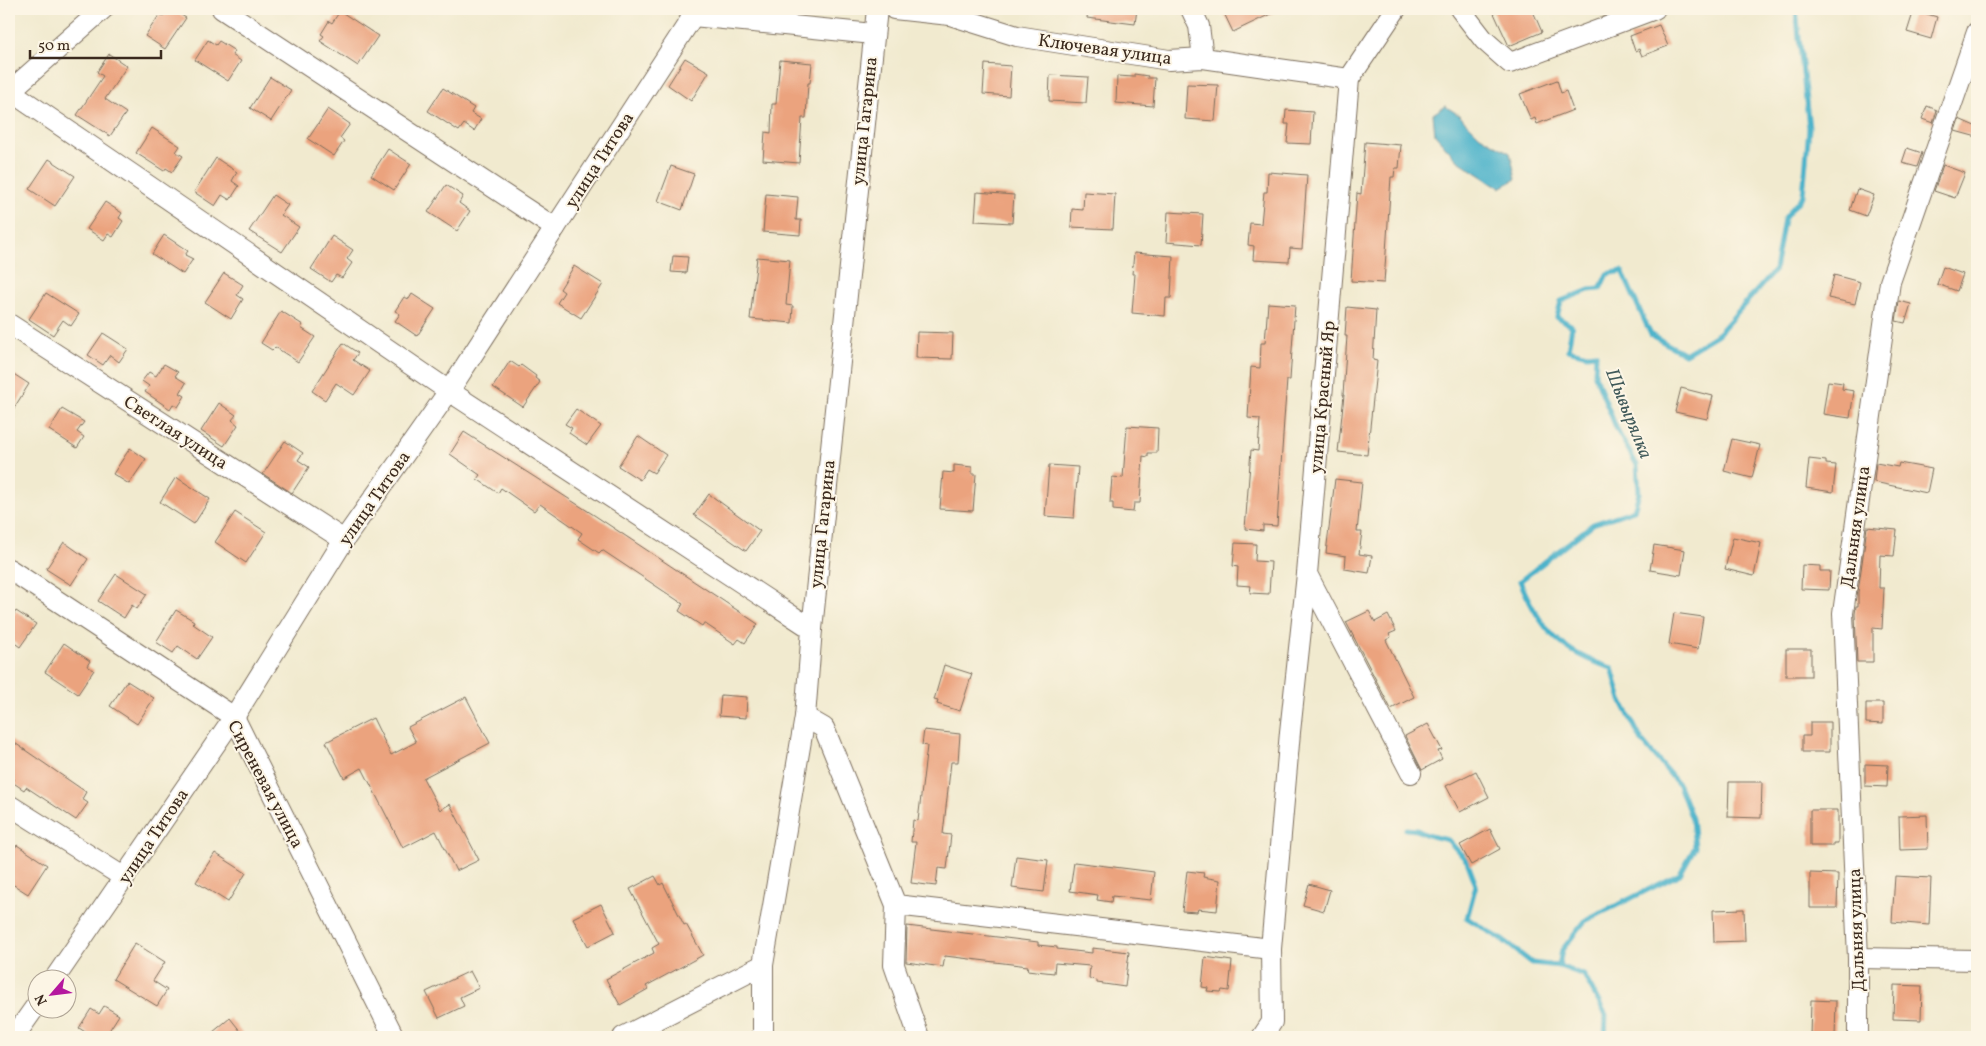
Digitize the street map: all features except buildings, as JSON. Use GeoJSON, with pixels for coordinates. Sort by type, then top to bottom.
{"type":"FeatureCollection","features":[{"type":"Feature","properties":{"kind":"street"},"geometry":{"type":"LineString","coordinates":[[103,9],[9,92],[449,391],[812,629]]}},
{"type":"Feature","properties":{"kind":"street"},"geometry":{"type":"LineString","coordinates":[[222,9],[555,228]]}},
{"type":"Feature","properties":{"kind":"street","name":"улица Гагарина"},"geometry":{"type":"LineString","coordinates":[[764,1037],[763,965],[805,717],[812,629],[877,9]]}},
{"type":"Feature","properties":{"kind":"street","name":"Ключевая улица"},"geometry":{"type":"LineString","coordinates":[[894,9],[950,15],[1017,36],[1169,60],[1203,58],[1349,79]]}},
{"type":"Feature","properties":{"kind":"street"},"geometry":{"type":"LineString","coordinates":[[1191,9],[1199,26],[1203,58]]}},
{"type":"Feature","properties":{"kind":"street","name":"улица Красный Яр"},"geometry":{"type":"LineString","coordinates":[[1262,1037],[1272,1022],[1271,949],[1290,732],[1307,574],[1349,79],[1396,9]]}},
{"type":"Feature","properties":{"kind":"street"},"geometry":{"type":"LineString","coordinates":[[1460,9],[1484,40],[1510,63],[1656,9]]}},
{"type":"Feature","properties":{"kind":"street"},"geometry":{"type":"LineString","coordinates":[[691,12],[873,34]]}},
{"type":"Feature","properties":{"kind":"street","name":"улица Титова"},"geometry":{"type":"LineString","coordinates":[[62,968],[234,717],[344,540],[449,391],[555,228],[691,12]]}},
{"type":"Feature","properties":{"kind":"street","name":"Дальняя улица"},"geometry":{"type":"LineString","coordinates":[[1858,1037],[1858,958],[1843,613],[1890,282],[1977,32]]}},
{"type":"Feature","properties":{"kind":"street","name":"Светлая улица"},"geometry":{"type":"LineString","coordinates":[[9,324],[344,540]]}},
{"type":"Feature","properties":{"kind":"street","name":"Сиреневая улица"},"geometry":{"type":"LineString","coordinates":[[9,569],[234,717],[394,1037]]}},
{"type":"Feature","properties":{"kind":"street"},"geometry":{"type":"LineString","coordinates":[[1307,574],[1411,774]]}},
{"type":"Feature","properties":{"kind":"street"},"geometry":{"type":"LineString","coordinates":[[805,717],[824,728],[896,905],[894,965],[919,1037]]}},
{"type":"Feature","properties":{"kind":"street"},"geometry":{"type":"LineString","coordinates":[[9,805],[125,878]]}},
{"type":"Feature","properties":{"kind":"street"},"geometry":{"type":"LineString","coordinates":[[896,905],[1271,949]]}},
{"type":"Feature","properties":{"kind":"street"},"geometry":{"type":"LineString","coordinates":[[1858,958],[1977,960]]}},
{"type":"Feature","properties":{"kind":"street"},"geometry":{"type":"LineString","coordinates":[[623,1037],[763,965]]}},
{"type":"Feature","properties":{"kind":"street"},"geometry":{"type":"LineString","coordinates":[[14,1037],[28,1017]]}},
{"type":"Feature","properties":{"kind":"water"},"geometry":{"type":"Polygon","coordinates":[[[1445,106],[1459,115],[1480,136],[1510,153],[1516,179],[1500,188],[1457,160],[1435,135],[1433,114],[1445,106]]]}},
{"type":"Feature","properties":{"kind":"waterway","name":"Шывырялка"},"geometry":{"type":"LineString","coordinates":[[1605,1037],[1606,1015],[1584,975],[1559,966],[1562,950],[1585,921],[1680,874],[1695,847],[1692,819],[1679,785],[1642,741],[1621,700],[1612,668],[1579,655],[1554,637],[1536,613],[1520,581],[1593,524],[1634,510],[1639,493],[1637,465],[1617,430],[1595,375],[1596,354],[1587,355],[1568,350],[1572,326],[1557,317],[1561,301],[1589,290],[1600,289],[1607,274],[1622,271],[1651,335],[1685,354],[1718,334],[1775,270],[1784,219],[1803,195],[1809,128],[1797,9]]}},
{"type":"Feature","properties":{"kind":"waterway"},"geometry":{"type":"LineString","coordinates":[[1406,829],[1417,830],[1427,835],[1448,840],[1467,861],[1476,885],[1467,918],[1504,941],[1532,963],[1559,966]]}}]}
